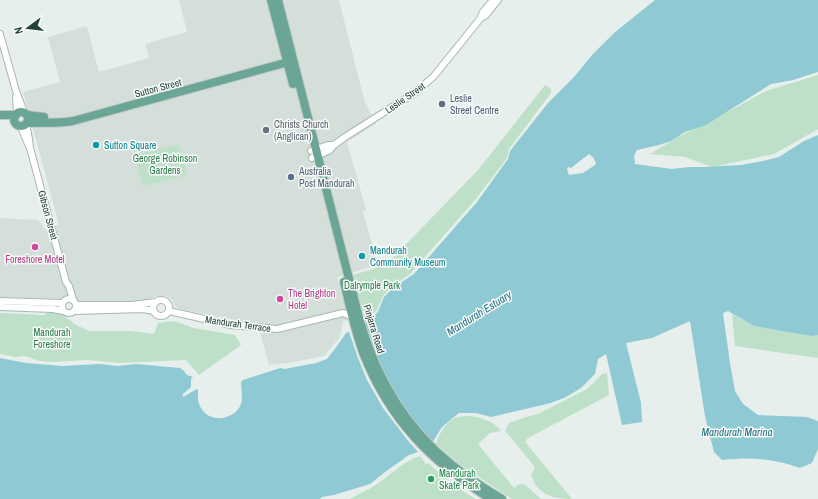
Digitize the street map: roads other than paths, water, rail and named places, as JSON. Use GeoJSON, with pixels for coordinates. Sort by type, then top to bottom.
{"type":"FeatureCollection","features":[{"type":"Feature","properties":{"kind":"main road","name":"Pinjarra Road"},"geometry":{"type":"LineString","coordinates":[[271,0],[290,59]]}},
{"type":"Feature","properties":{"kind":"main road","name":"Pinjarra Road"},"geometry":{"type":"LineString","coordinates":[[278,0],[290,59],[364,354],[383,394],[400,420],[459,478],[490,499]]}},
{"type":"Feature","properties":{"kind":"main road","name":"Sutton Street"},"geometry":{"type":"LineString","coordinates":[[0,115],[36,122],[61,123],[73,121],[290,59]]}},
{"type":"Feature","properties":{"kind":"main road","name":"Sutton Street"},"geometry":{"type":"LineString","coordinates":[[0,120],[21,119]]}},
{"type":"Feature","properties":{"kind":"main road","name":"Pinjarra Road"},"geometry":{"type":"LineString","coordinates":[[434,454],[502,499]]}},
{"type":"Feature","properties":{"kind":"street","name":"Leslie Street"},"geometry":{"type":"LineString","coordinates":[[314,154],[328,145],[334,145],[416,92],[434,76],[480,19],[483,12],[493,0]]}},
{"type":"Feature","properties":{"kind":"street","name":"Leslie Street"},"geometry":{"type":"LineString","coordinates":[[480,19],[486,15],[498,0]]}},
{"type":"Feature","properties":{"kind":"street","name":"Gibson Street"},"geometry":{"type":"LineString","coordinates":[[0,34],[16,91],[25,140],[30,148],[66,282],[69,286],[74,305]]}},
{"type":"Feature","properties":{"kind":"street","name":"Gibson Street"},"geometry":{"type":"LineString","coordinates":[[64,302],[66,282]]}},
{"type":"Feature","properties":{"kind":"street"},"geometry":{"type":"LineString","coordinates":[[0,302],[64,302],[69,299],[74,305],[154,310]]}},
{"type":"Feature","properties":{"kind":"street"},"geometry":{"type":"LineString","coordinates":[[74,305],[132,305],[162,300],[166,301],[169,306],[169,311],[165,315],[161,316],[156,314],[154,310],[156,302]]}},
{"type":"Feature","properties":{"kind":"street"},"geometry":{"type":"LineString","coordinates":[[63,311],[62,307],[64,302]]}},
{"type":"Feature","properties":{"kind":"street"},"geometry":{"type":"LineString","coordinates":[[0,307],[53,309],[69,313],[74,305]]}},
{"type":"Feature","properties":{"kind":"street","name":"Mandurah Terrace"},"geometry":{"type":"LineString","coordinates":[[169,311],[231,325],[271,329],[278,329],[343,313],[356,321]]}},
{"type":"Feature","properties":{"kind":"water"},"geometry":{"type":"Polygon","coordinates":[[[655,0],[818,0],[818,72],[793,80],[771,84],[706,125],[685,132],[671,141],[637,150],[634,156],[635,164],[672,169],[741,165],[779,157],[804,141],[818,135],[818,335],[811,336],[754,326],[728,311],[723,313],[735,391],[743,404],[758,415],[807,417],[818,421],[818,449],[812,463],[800,468],[771,460],[722,460],[714,452],[705,416],[690,321],[652,338],[626,343],[641,403],[642,422],[622,425],[606,354],[598,359],[595,374],[581,388],[566,397],[551,403],[491,417],[476,413],[459,413],[442,427],[429,448],[409,455],[370,484],[334,495],[322,497],[320,499],[0,499],[0,358],[26,363],[62,366],[100,364],[117,366],[136,364],[180,368],[187,375],[193,377],[191,379],[191,387],[183,394],[183,397],[198,389],[199,403],[205,413],[216,418],[228,417],[238,409],[242,402],[241,382],[243,380],[280,368],[285,369],[316,363],[327,359],[346,333],[361,327],[378,312],[384,297],[394,287],[414,274],[477,202],[508,159],[510,151],[548,103],[614,33],[655,0]],[[589,154],[571,168],[568,167],[567,169],[569,175],[583,173],[595,165],[596,163],[593,157],[589,154]]]}},
{"type":"Feature","properties":{"kind":"place","name":"Leslie Street Centre"},"geometry":{"type":"Point","coordinates":[442,104]}},
{"type":"Feature","properties":{"kind":"place","name":"Christs Church (Anglican)"},"geometry":{"type":"Point","coordinates":[266,130]}},
{"type":"Feature","properties":{"kind":"place","name":"Sutton Square"},"geometry":{"type":"Point","coordinates":[96,145]}},
{"type":"Feature","properties":{"kind":"place","name":"Australia Post Mandurah"},"geometry":{"type":"Point","coordinates":[291,177]}},
{"type":"Feature","properties":{"kind":"place","name":"Foreshore Motel"},"geometry":{"type":"Point","coordinates":[35,247]}},
{"type":"Feature","properties":{"kind":"place","name":"Mandurah Community Museum"},"geometry":{"type":"Point","coordinates":[362,256]}},
{"type":"Feature","properties":{"kind":"place","name":"The Brighton Hotel"},"geometry":{"type":"Point","coordinates":[280,299]}},
{"type":"Feature","properties":{"kind":"place","name":"Mandurah Skate Park"},"geometry":{"type":"Point","coordinates":[431,479]}},
{"type":"Feature","properties":{"kind":"park label","name":"George Robinson Gardens"},"geometry":{"type":"Point","coordinates":[165,164]}},
{"type":"Feature","properties":{"kind":"park label","name":"Dalrymple Park"},"geometry":{"type":"Point","coordinates":[372,285]}},
{"type":"Feature","properties":{"kind":"park label","name":"Mandurah Foreshore"},"geometry":{"type":"Point","coordinates":[52,338]}},
{"type":"Feature","properties":{"kind":"water label","name":"Mandurah Estuary"},"geometry":{"type":"Point","coordinates":[479,313]}},
{"type":"Feature","properties":{"kind":"water label","name":"Mandurah Marina"},"geometry":{"type":"Point","coordinates":[737,432]}}]}
